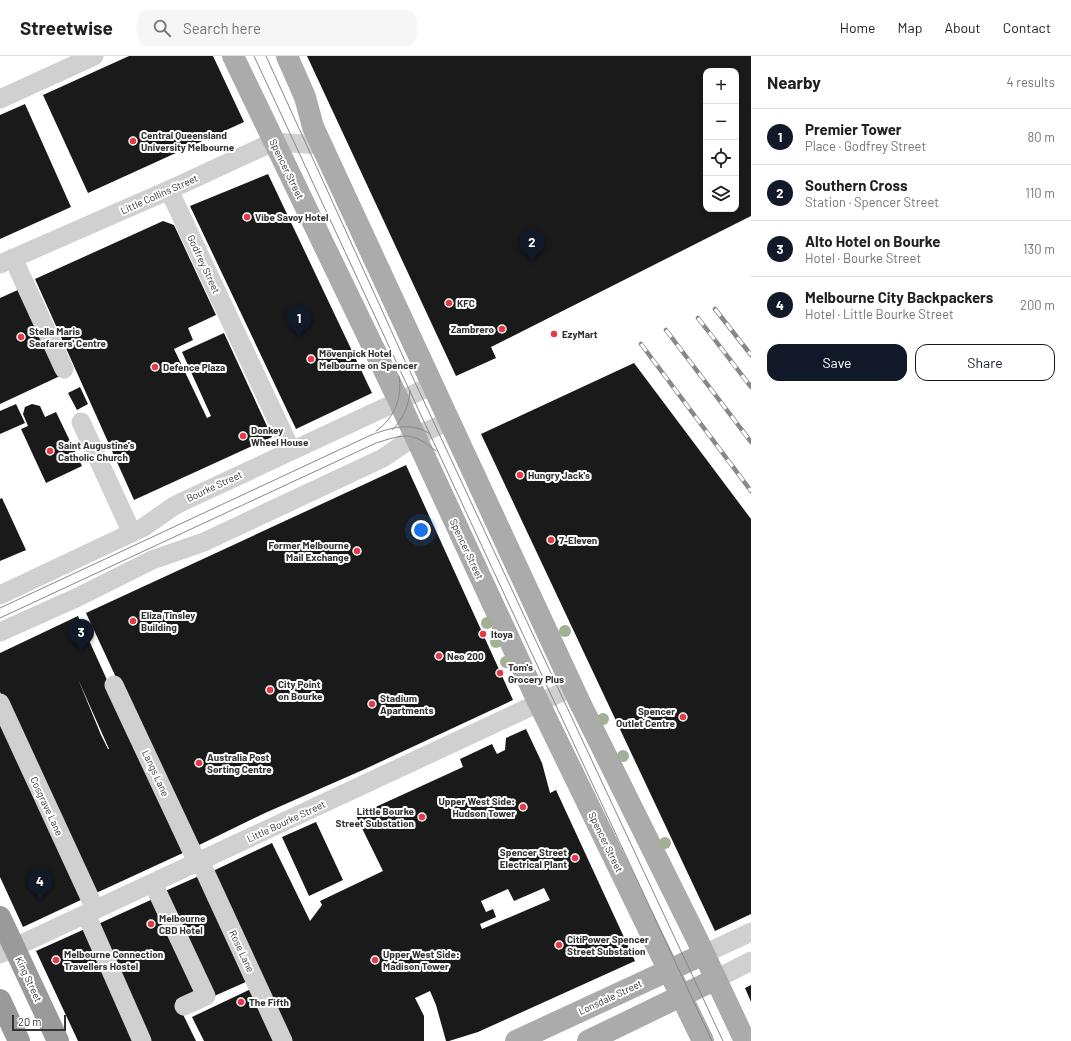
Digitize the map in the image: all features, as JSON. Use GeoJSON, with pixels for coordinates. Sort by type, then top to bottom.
{"type":"FeatureCollection","features":[{"type":"Feature","properties":{"kind":"highway","name":"King Street"},"geometry":{"type":"LineString","coordinates":[[0,917],[7,951],[58,1041]]}},
{"type":"Feature","properties":{"kind":"highway"},"geometry":{"type":"LineString","coordinates":[[0,1000],[19,1041]]}},
{"type":"Feature","properties":{"kind":"main road","name":"Spencer Street"},"geometry":{"type":"LineString","coordinates":[[233,56],[273,142],[399,401],[539,703],[670,970],[703,1041]]}},
{"type":"Feature","properties":{"kind":"main road"},"geometry":{"type":"LineString","coordinates":[[287,56],[303,91],[313,127],[573,687],[745,1041]]}},
{"type":"Feature","properties":{"kind":"main road","name":"Lonsdale Street"},"geometry":{"type":"LineString","coordinates":[[516,1041],[704,954]]}},
{"type":"Feature","properties":{"kind":"main road"},"geometry":{"type":"LineString","coordinates":[[588,1041],[716,979]]}},
{"type":"Feature","properties":{"kind":"main road"},"geometry":{"type":"LineString","coordinates":[[565,1018],[576,1041]]}},
{"type":"Feature","properties":{"kind":"street"},"geometry":{"type":"LineString","coordinates":[[0,99],[94,56]]}},
{"type":"Feature","properties":{"kind":"street","name":"Little Collins Street"},"geometry":{"type":"LineString","coordinates":[[6,261],[169,190],[273,142],[322,145]]}},
{"type":"Feature","properties":{"kind":"street","name":"Godfrey Street"},"geometry":{"type":"LineString","coordinates":[[169,190],[291,450]]}},
{"type":"Feature","properties":{"kind":"street"},"geometry":{"type":"LineString","coordinates":[[6,261],[64,368]]}},
{"type":"Feature","properties":{"kind":"street","name":"Bourke Street"},"geometry":{"type":"LineString","coordinates":[[0,595],[144,528],[174,506],[291,450],[433,385]]}},
{"type":"Feature","properties":{"kind":"street"},"geometry":{"type":"LineString","coordinates":[[0,632],[76,598],[152,560],[204,542],[383,458],[415,436],[450,421]]}},
{"type":"Feature","properties":{"kind":"street"},"geometry":{"type":"LineString","coordinates":[[81,422],[132,533]]}},
{"type":"Feature","properties":{"kind":"street","name":"Langs Lane"},"geometry":{"type":"LineString","coordinates":[[114,685],[198,862]]}},
{"type":"Feature","properties":{"kind":"street","name":"Little Bourke Street"},"geometry":{"type":"LineString","coordinates":[[7,951],[573,687]]}},
{"type":"Feature","properties":{"kind":"street","name":"Cosgrave Lane"},"geometry":{"type":"LineString","coordinates":[[0,703],[90,912],[142,1041]]}},
{"type":"Feature","properties":{"kind":"street","name":"Rose Lane"},"geometry":{"type":"LineString","coordinates":[[198,862],[283,1041]]}},
{"type":"Feature","properties":{"kind":"street"},"geometry":{"type":"LineString","coordinates":[[153,883],[206,996],[184,1006]]}},
{"type":"Feature","properties":{"kind":"street"},"geometry":{"type":"LineString","coordinates":[[704,954],[751,932]]}},
{"type":"Feature","properties":{"kind":"street"},"geometry":{"type":"LineString","coordinates":[[716,979],[751,961]]}},
{"type":"Feature","properties":{"kind":"building","name":"Central Queensland University Melbourne"},"geometry":{"type":"Polygon","coordinates":[[[129,56],[213,56],[244,122],[88,193],[43,95],[129,56]]]}},
{"type":"Feature","properties":{"kind":"building"},"geometry":{"type":"Polygon","coordinates":[[[307,56],[751,56],[751,216],[491,347],[496,358],[456,376],[307,56]]]}},
{"type":"Feature","properties":{"kind":"building"},"geometry":{"type":"Polygon","coordinates":[[[25,104],[71,207],[0,239],[0,115],[25,104]]]}},
{"type":"Feature","properties":{"kind":"building"},"geometry":{"type":"Polygon","coordinates":[[[268,174],[372,393],[296,429],[190,206],[268,174]]]}},
{"type":"Feature","properties":{"kind":"building"},"geometry":{"type":"Polygon","coordinates":[[[163,221],[174,225],[216,315],[188,328],[193,340],[174,349],[207,418],[211,416],[182,352],[224,333],[272,437],[134,500],[35,279],[163,221]]]}},
{"type":"Feature","properties":{"kind":"building","name":"Stella Maris Seafarers' Centre"},"geometry":{"type":"Polygon","coordinates":[[[20,289],[60,376],[0,404],[0,298],[20,289]]]}},
{"type":"Feature","properties":{"kind":"building","name":"Spencer Outlet Centre"},"geometry":{"type":"Polygon","coordinates":[[[634,363],[751,519],[751,914],[715,931],[481,434],[634,363]]]}},
{"type":"Feature","properties":{"kind":"building"},"geometry":{"type":"Polygon","coordinates":[[[80,387],[88,404],[77,410],[68,393],[80,387]]]}},
{"type":"Feature","properties":{"kind":"building"},"geometry":{"type":"Polygon","coordinates":[[[16,404],[25,423],[0,434],[0,411],[16,404]]]}},
{"type":"Feature","properties":{"kind":"building"},"geometry":{"type":"Polygon","coordinates":[[[32,404],[40,406],[45,417],[56,412],[82,466],[46,483],[21,429],[28,426],[23,414],[25,407],[32,404]]]}},
{"type":"Feature","properties":{"kind":"building"},"geometry":{"type":"Polygon","coordinates":[[[406,465],[513,700],[365,769],[265,813],[195,847],[86,613],[406,465]]]}},
{"type":"Feature","properties":{"kind":"building"},"geometry":{"type":"Polygon","coordinates":[[[2,498],[26,550],[0,561],[0,499],[2,498]]]}},
{"type":"Feature","properties":{"kind":"building"},"geometry":{"type":"Polygon","coordinates":[[[78,616],[185,852],[94,894],[0,692],[0,653],[78,616]],[[78,679],[101,735],[109,749],[78,679]]]}},
{"type":"Feature","properties":{"kind":"building"},"geometry":{"type":"Polygon","coordinates":[[[0,721],[83,899],[23,927],[0,877],[0,721]]]}},
{"type":"Feature","properties":{"kind":"building"},"geometry":{"type":"Polygon","coordinates":[[[526,729],[542,763],[550,793],[556,790],[635,961],[478,1032],[449,1041],[446,1041],[436,1005],[430,991],[415,998],[424,1016],[424,1041],[292,1041],[213,871],[272,843],[310,921],[322,905],[320,901],[383,871],[356,816],[463,767],[460,759],[492,744],[497,754],[505,750],[506,738],[526,729]],[[544,888],[514,901],[508,889],[481,901],[486,912],[493,909],[496,917],[480,924],[482,929],[550,900],[544,888]]]}},
{"type":"Feature","properties":{"kind":"building"},"geometry":{"type":"Polygon","coordinates":[[[316,822],[343,880],[309,896],[282,837],[316,822]]]}},
{"type":"Feature","properties":{"kind":"building"},"geometry":{"type":"Polygon","coordinates":[[[199,876],[248,981],[212,997],[163,892],[199,876]]]}},
{"type":"Feature","properties":{"kind":"building"},"geometry":{"type":"Polygon","coordinates":[[[155,898],[198,990],[176,1000],[196,1041],[149,1041],[96,925],[155,898]]]}},
{"type":"Feature","properties":{"kind":"building"},"geometry":{"type":"Polygon","coordinates":[[[85,929],[137,1041],[78,1041],[36,951],[85,929]]]}},
{"type":"Feature","properties":{"kind":"building"},"geometry":{"type":"Polygon","coordinates":[[[751,985],[751,1002],[745,988],[751,985]]]}},
{"type":"Feature","properties":{"kind":"building","name":"The Fifth"},"geometry":{"type":"Polygon","coordinates":[[[253,988],[276,1041],[204,1041],[192,1017],[253,988]]]}},
{"type":"Feature","properties":{"kind":"tram line"},"geometry":{"type":"LineString","coordinates":[[254,56],[712,1041]]}},
{"type":"Feature","properties":{"kind":"tram line"},"geometry":{"type":"LineString","coordinates":[[266,56],[406,363],[723,1041]]}},
{"type":"Feature","properties":{"kind":"tram line"},"geometry":{"type":"LineString","coordinates":[[376,431],[388,420],[396,407],[400,392],[399,376]]}},
{"type":"Feature","properties":{"kind":"tram line"},"geometry":{"type":"LineString","coordinates":[[392,430],[405,412],[410,391]]}},
{"type":"Feature","properties":{"kind":"tram line"},"geometry":{"type":"LineString","coordinates":[[0,608],[371,435],[401,427],[416,428],[430,434]]}},
{"type":"Feature","properties":{"kind":"tram line"},"geometry":{"type":"LineString","coordinates":[[0,618],[376,443],[401,436],[408,436],[420,440],[436,451]]}},
{"type":"Feature","properties":{"kind":"railway"},"geometry":{"type":"LineString","coordinates":[[715,309],[751,355]]}},
{"type":"Feature","properties":{"kind":"railway"},"geometry":{"type":"LineString","coordinates":[[698,318],[751,387]]}},
{"type":"Feature","properties":{"kind":"railway"},"geometry":{"type":"LineString","coordinates":[[666,330],[751,442]]}},
{"type":"Feature","properties":{"kind":"railway"},"geometry":{"type":"LineString","coordinates":[[641,344],[751,491]]}},
{"type":"Feature","properties":{"kind":"place","name":"Central Queensland University Melbourne"},"geometry":{"type":"Point","coordinates":[133,141]}},
{"type":"Feature","properties":{"kind":"place","name":"Vibe Savoy Hotel"},"geometry":{"type":"Point","coordinates":[247,217]}},
{"type":"Feature","properties":{"kind":"place","name":"Southern Cross"},"geometry":{"type":"Point","coordinates":[532,262]}},
{"type":"Feature","properties":{"kind":"place","name":"KFC"},"geometry":{"type":"Point","coordinates":[449,303]}},
{"type":"Feature","properties":{"kind":"place","name":"Zambrero"},"geometry":{"type":"Point","coordinates":[502,329]}},
{"type":"Feature","properties":{"kind":"place","name":"EzyMart"},"geometry":{"type":"Point","coordinates":[554,334]}},
{"type":"Feature","properties":{"kind":"place","name":"Stella Maris Seafarers' Centre"},"geometry":{"type":"Point","coordinates":[21,337]}},
{"type":"Feature","properties":{"kind":"place","name":"Premier Tower"},"geometry":{"type":"Point","coordinates":[299,338]}},
{"type":"Feature","properties":{"kind":"place","name":"Mövenpick Hotel Melbourne on Spencer"},"geometry":{"type":"Point","coordinates":[311,359]}},
{"type":"Feature","properties":{"kind":"place","name":"Defence Plaza"},"geometry":{"type":"Point","coordinates":[155,367]}},
{"type":"Feature","properties":{"kind":"place","name":"Donkey Wheel House"},"geometry":{"type":"Point","coordinates":[243,436]}},
{"type":"Feature","properties":{"kind":"place","name":"Saint Augustine's Catholic Church"},"geometry":{"type":"Point","coordinates":[50,451]}},
{"type":"Feature","properties":{"kind":"place","name":"Hungry Jack's"},"geometry":{"type":"Point","coordinates":[520,475]}},
{"type":"Feature","properties":{"kind":"place","name":"7-Eleven"},"geometry":{"type":"Point","coordinates":[551,540]}},
{"type":"Feature","properties":{"kind":"place","name":"Former Melbourne Mail Exchange"},"geometry":{"type":"Point","coordinates":[357,551]}},
{"type":"Feature","properties":{"kind":"place","name":"Eliza Tinsley Building"},"geometry":{"type":"Point","coordinates":[133,621]}},
{"type":"Feature","properties":{"kind":"place","name":"Itoya"},"geometry":{"type":"Point","coordinates":[483,634]}},
{"type":"Feature","properties":{"kind":"place","name":"Alto Hotel on Bourke"},"geometry":{"type":"Point","coordinates":[81,652]}},
{"type":"Feature","properties":{"kind":"place","name":"Neo 200"},"geometry":{"type":"Point","coordinates":[439,656]}},
{"type":"Feature","properties":{"kind":"place","name":"Tom's Grocery Plus"},"geometry":{"type":"Point","coordinates":[500,673]}},
{"type":"Feature","properties":{"kind":"place","name":"City Point on Bourke"},"geometry":{"type":"Point","coordinates":[270,690]}},
{"type":"Feature","properties":{"kind":"place","name":"Stadium Apartments"},"geometry":{"type":"Point","coordinates":[372,704]}},
{"type":"Feature","properties":{"kind":"place","name":"Spencer Outlet Centre"},"geometry":{"type":"Point","coordinates":[683,717]}},
{"type":"Feature","properties":{"kind":"place","name":"Australia Post Sorting Centre"},"geometry":{"type":"Point","coordinates":[199,763]}},
{"type":"Feature","properties":{"kind":"place","name":"Upper West Side: Hudson Tower"},"geometry":{"type":"Point","coordinates":[523,807]}},
{"type":"Feature","properties":{"kind":"place","name":"Little Bourke Street Substation"},"geometry":{"type":"Point","coordinates":[422,817]}},
{"type":"Feature","properties":{"kind":"place","name":"Spencer Street Electrical Plant"},"geometry":{"type":"Point","coordinates":[575,858]}},
{"type":"Feature","properties":{"kind":"place","name":"Melbourne City Backpackers"},"geometry":{"type":"Point","coordinates":[40,901]}},
{"type":"Feature","properties":{"kind":"place","name":"Melbourne CBD Hotel"},"geometry":{"type":"Point","coordinates":[151,924]}},
{"type":"Feature","properties":{"kind":"place","name":"CitiPower Spencer Street Substation"},"geometry":{"type":"Point","coordinates":[559,945]}},
{"type":"Feature","properties":{"kind":"place","name":"Melbourne Connection Travellers Hostel"},"geometry":{"type":"Point","coordinates":[56,960]}},
{"type":"Feature","properties":{"kind":"place","name":"Upper West Side: Madison Tower"},"geometry":{"type":"Point","coordinates":[375,960]}},
{"type":"Feature","properties":{"kind":"place","name":"The Fifth"},"geometry":{"type":"Point","coordinates":[241,1002]}}]}
